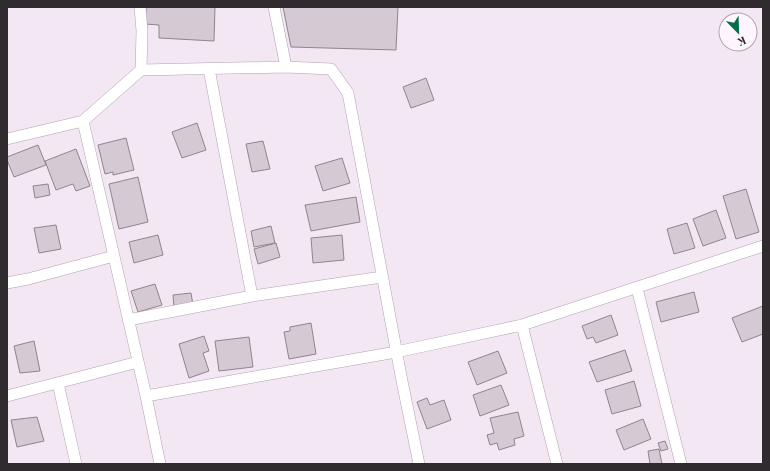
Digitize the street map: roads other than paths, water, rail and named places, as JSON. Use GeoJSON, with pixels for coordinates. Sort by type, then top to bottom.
{"type":"FeatureCollection","features":[{"type":"Feature","properties":{"kind":"street"},"geometry":{"type":"LineString","coordinates":[[140,7],[142,31],[141,70]]}},
{"type":"Feature","properties":{"kind":"street"},"geometry":{"type":"LineString","coordinates":[[274,7],[286,67]]}},
{"type":"Feature","properties":{"kind":"street"},"geometry":{"type":"LineString","coordinates":[[7,138],[83,121],[141,70],[286,67],[331,69],[348,93],[396,352],[419,464]]}},
{"type":"Feature","properties":{"kind":"street"},"geometry":{"type":"LineString","coordinates":[[209,69],[252,296]]}},
{"type":"Feature","properties":{"kind":"street"},"geometry":{"type":"LineString","coordinates":[[83,121],[146,396],[160,464]]}},
{"type":"Feature","properties":{"kind":"street"},"geometry":{"type":"LineString","coordinates":[[146,396],[396,352],[522,325],[763,246]]}},
{"type":"Feature","properties":{"kind":"street"},"geometry":{"type":"LineString","coordinates":[[7,283],[28,279],[114,256]]}},
{"type":"Feature","properties":{"kind":"street"},"geometry":{"type":"LineString","coordinates":[[128,320],[252,296],[382,277]]}},
{"type":"Feature","properties":{"kind":"street"},"geometry":{"type":"LineString","coordinates":[[637,288],[681,464]]}},
{"type":"Feature","properties":{"kind":"street"},"geometry":{"type":"LineString","coordinates":[[522,325],[557,464]]}},
{"type":"Feature","properties":{"kind":"street"},"geometry":{"type":"LineString","coordinates":[[7,396],[138,362]]}},
{"type":"Feature","properties":{"kind":"street"},"geometry":{"type":"LineString","coordinates":[[58,383],[76,464]]}}]}
